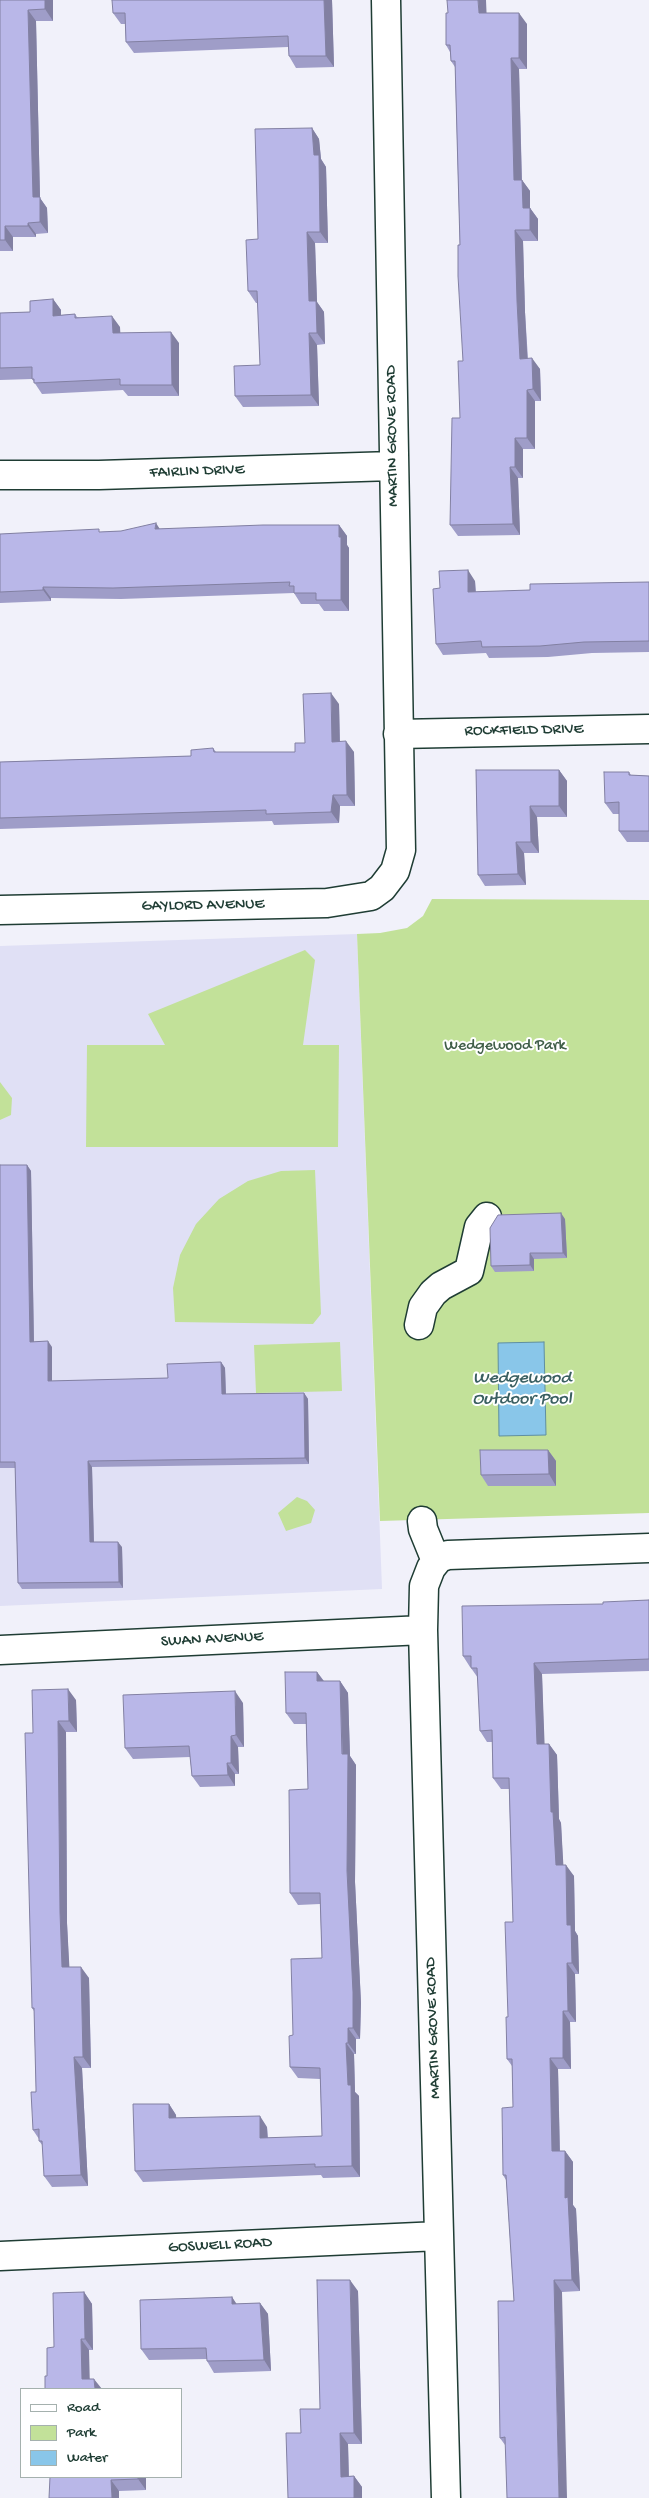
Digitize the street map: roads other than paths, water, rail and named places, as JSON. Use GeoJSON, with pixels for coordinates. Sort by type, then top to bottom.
{"type":"FeatureCollection","features":[{"type":"Feature","properties":{"kind":"street","name":"MARTIN GROVE ROAD"},"geometry":{"type":"LineString","coordinates":[[386,0],[401,850],[395,871]]}},
{"type":"Feature","properties":{"kind":"street","name":"FAIRLIN DRIVE"},"geometry":{"type":"LineString","coordinates":[[0,475],[100,475],[393,466]]}},
{"type":"Feature","properties":{"kind":"street","name":"ROCKFIELD DRIVE"},"geometry":{"type":"LineString","coordinates":[[398,734],[649,729]]}},
{"type":"Feature","properties":{"kind":"street","name":"GAYLORD AVENUE"},"geometry":{"type":"LineString","coordinates":[[0,910],[327,903],[371,896],[382,888],[395,871]]}},
{"type":"Feature","properties":{"kind":"street"},"geometry":{"type":"LineString","coordinates":[[419,1326],[423,1308],[433,1293],[469,1271],[479,1226],[488,1217]]}},
{"type":"Feature","properties":{"kind":"street"},"geometry":{"type":"LineString","coordinates":[[422,1520],[423,1529],[436,1562],[444,1556],[459,1553],[649,1548]]}},
{"type":"Feature","properties":{"kind":"street","name":"MARTIN GROVE ROAD"},"geometry":{"type":"LineString","coordinates":[[436,1562],[428,1573],[424,1586],[423,1630],[446,2498]]}},
{"type":"Feature","properties":{"kind":"street","name":"SWAN AVENUE"},"geometry":{"type":"LineString","coordinates":[[0,1650],[423,1630]]}},
{"type":"Feature","properties":{"kind":"street","name":"GOSWELL ROAD"},"geometry":{"type":"LineString","coordinates":[[0,2256],[439,2236]]}},
{"type":"Feature","properties":{"kind":"water","name":"Wedgewood Outdoor Pool"},"geometry":{"type":"Polygon","coordinates":[[[544,1342],[546,1435],[499,1436],[498,1343],[544,1342]]]}},
{"type":"Feature","properties":{"kind":"park label","name":"Wedgewood Park"},"geometry":{"type":"Point","coordinates":[505,1047]}}]}
